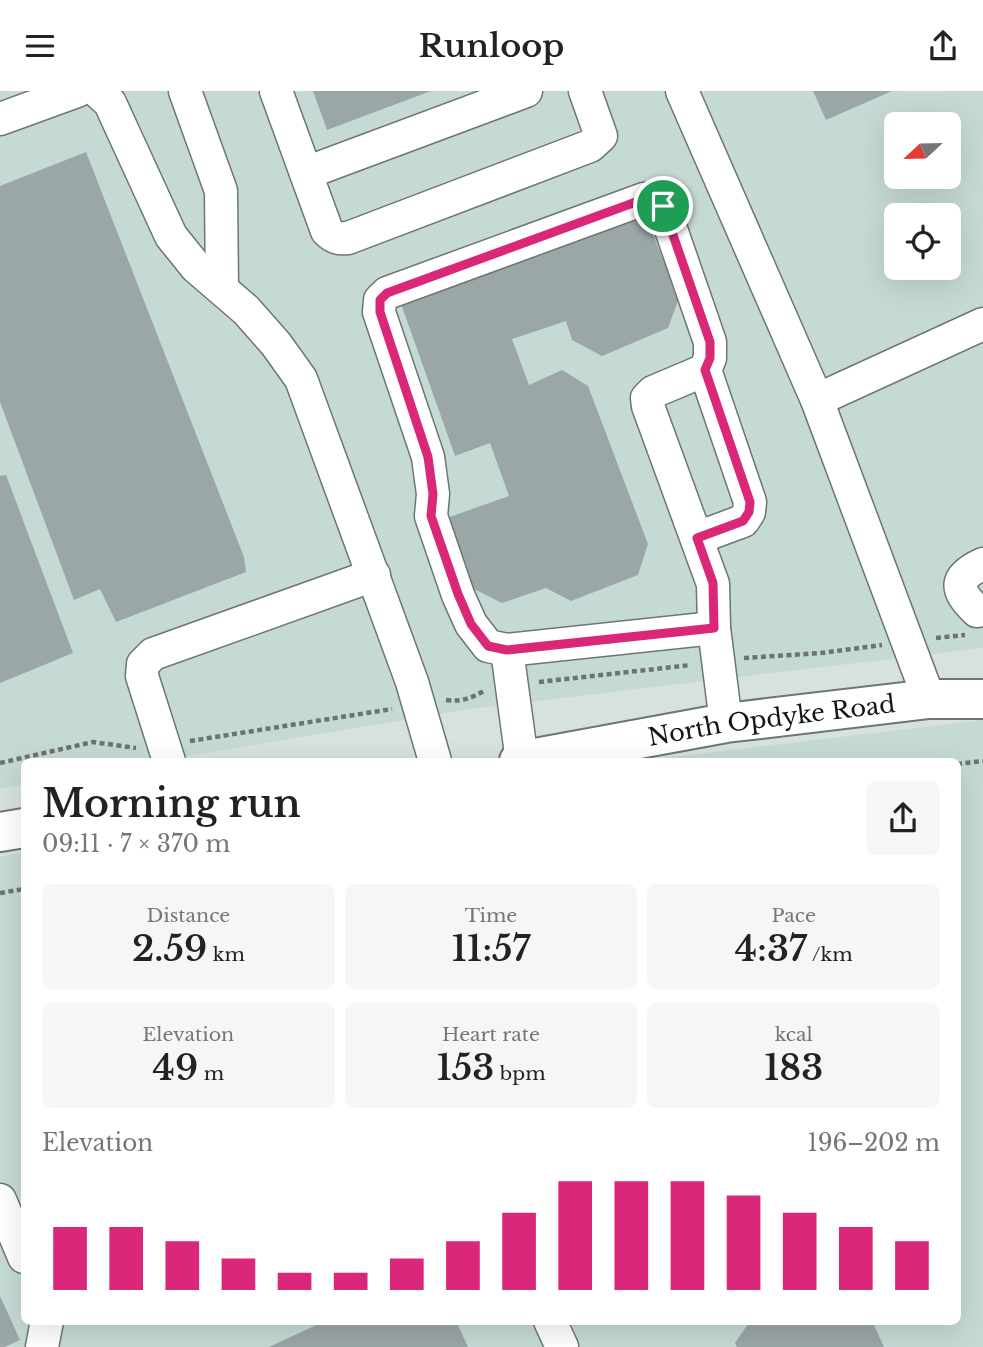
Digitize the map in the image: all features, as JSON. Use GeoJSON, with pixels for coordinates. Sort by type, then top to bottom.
{"type":"FeatureCollection","features":[{"type":"Feature","properties":{"kind":"main road","name":"North Opdyke Road"},"geometry":{"type":"LineString","coordinates":[[536,758],[726,723],[929,699],[983,699]]}},
{"type":"Feature","properties":{"kind":"main road"},"geometry":{"type":"LineString","coordinates":[[0,832],[21,828]]}},
{"type":"Feature","properties":{"kind":"street"},"geometry":{"type":"LineString","coordinates":[[0,119],[77,91]]}},
{"type":"Feature","properties":{"kind":"street"},"geometry":{"type":"LineString","coordinates":[[97,91],[110,103],[171,236],[196,267],[246,310],[276,344],[301,379],[416,693],[434,758]]}},
{"type":"Feature","properties":{"kind":"street"},"geometry":{"type":"LineString","coordinates":[[185,91],[221,191],[222,289]]}},
{"type":"Feature","properties":{"kind":"street"},"geometry":{"type":"LineString","coordinates":[[276,91],[327,231],[332,236],[348,238],[590,146],[601,136],[585,91]]}},
{"type":"Feature","properties":{"kind":"street"},"geometry":{"type":"LineString","coordinates":[[306,173],[526,91]]}},
{"type":"Feature","properties":{"kind":"street"},"geometry":{"type":"LineString","coordinates":[[682,91],[817,400],[929,699]]}},
{"type":"Feature","properties":{"kind":"street"},"geometry":{"type":"LineString","coordinates":[[697,538],[743,521],[749,512],[750,502],[705,370],[710,358],[710,342],[663,206],[655,198],[644,199],[387,293],[380,300],[380,312],[428,457],[433,494],[431,516],[435,533],[471,624],[488,646],[507,650],[714,628]]}},
{"type":"Feature","properties":{"kind":"street"},"geometry":{"type":"LineString","coordinates":[[817,400],[983,324]]}},
{"type":"Feature","properties":{"kind":"street"},"geometry":{"type":"LineString","coordinates":[[705,370],[653,392],[647,398],[713,583],[714,628],[726,723]]}},
{"type":"Feature","properties":{"kind":"street"},"geometry":{"type":"LineString","coordinates":[[977,622],[977,611],[965,600],[960,585],[961,577],[967,571],[983,564]]}},
{"type":"Feature","properties":{"kind":"street"},"geometry":{"type":"LineString","coordinates":[[166,750],[142,676],[144,664],[153,654],[374,575]]}},
{"type":"Feature","properties":{"kind":"street"},"geometry":{"type":"LineString","coordinates":[[507,650],[520,758]]}},
{"type":"Feature","properties":{"kind":"street"},"geometry":{"type":"LineString","coordinates":[[0,1201],[21,1250]]}},
{"type":"Feature","properties":{"kind":"street"},"geometry":{"type":"LineString","coordinates":[[43,1347],[46,1325]]}},
{"type":"Feature","properties":{"kind":"street"},"geometry":{"type":"LineString","coordinates":[[552,1325],[562,1347]]}},
{"type":"Feature","properties":{"kind":"path"},"geometry":{"type":"LineString","coordinates":[[924,640],[977,622]]}},
{"type":"Feature","properties":{"kind":"path"},"geometry":{"type":"LineString","coordinates":[[738,658],[762,659],[889,644]]}},
{"type":"Feature","properties":{"kind":"path"},"geometry":{"type":"LineString","coordinates":[[528,683],[698,664]]}},
{"type":"Feature","properties":{"kind":"path"},"geometry":{"type":"LineString","coordinates":[[440,701],[473,699],[495,686]]}},
{"type":"Feature","properties":{"kind":"path"},"geometry":{"type":"LineString","coordinates":[[22,758],[93,742],[166,750],[400,708]]}},
{"type":"Feature","properties":{"kind":"path"},"geometry":{"type":"LineString","coordinates":[[0,763],[21,758]]}},
{"type":"Feature","properties":{"kind":"path"},"geometry":{"type":"LineString","coordinates":[[961,764],[983,761]]}},
{"type":"Feature","properties":{"kind":"path"},"geometry":{"type":"LineString","coordinates":[[0,893],[21,890]]}},
{"type":"Feature","properties":{"kind":"shaded area"},"geometry":{"type":"Polygon","coordinates":[[[0,91],[983,91],[983,648],[471,709],[173,758],[21,758],[21,785],[0,789],[0,91]]]}},
{"type":"Feature","properties":{"kind":"shaded area"},"geometry":{"type":"Polygon","coordinates":[[[983,720],[983,1347],[0,1347],[0,857],[21,853],[21,1325],[961,1325],[961,758],[663,758],[983,720]]]}},
{"type":"Feature","properties":{"kind":"building"},"geometry":{"type":"Polygon","coordinates":[[[313,91],[431,91],[327,130],[313,91]]]}},
{"type":"Feature","properties":{"kind":"building"},"geometry":{"type":"Polygon","coordinates":[[[813,91],[892,91],[826,120],[813,91]]]}},
{"type":"Feature","properties":{"kind":"building"},"geometry":{"type":"Polygon","coordinates":[[[86,152],[244,557],[246,572],[116,622],[100,589],[74,600],[0,402],[0,186],[86,152]]]}},
{"type":"Feature","properties":{"kind":"building"},"geometry":{"type":"Polygon","coordinates":[[[644,213],[679,298],[668,328],[602,356],[572,340],[566,321],[512,339],[529,385],[562,370],[588,386],[648,544],[638,575],[571,601],[546,588],[502,603],[472,588],[447,518],[509,496],[490,443],[455,456],[400,301],[644,213]]]}},
{"type":"Feature","properties":{"kind":"building"},"geometry":{"type":"Polygon","coordinates":[[[6,475],[73,653],[0,683],[0,476],[6,475]]]}},
{"type":"Feature","properties":{"kind":"building"},"geometry":{"type":"Polygon","coordinates":[[[0,1296],[20,1340],[5,1347],[0,1347],[0,1296]]]}},
{"type":"Feature","properties":{"kind":"building"},"geometry":{"type":"Polygon","coordinates":[[[316,1325],[458,1325],[468,1347],[269,1347],[316,1325]]]}},
{"type":"Feature","properties":{"kind":"building"},"geometry":{"type":"Polygon","coordinates":[[[747,1325],[874,1325],[884,1347],[737,1347],[735,1343],[747,1325]]]}},
{"type":"Feature","properties":{"kind":"route"},"geometry":{"type":"LineString","coordinates":[[655,198],[663,206],[710,342],[710,358],[705,370],[750,502],[749,512],[743,521],[697,538],[713,583],[714,628],[507,650],[488,646],[471,624],[435,533],[431,516],[433,494],[428,457],[380,312],[380,300],[387,293],[644,199],[655,198]]}}]}
